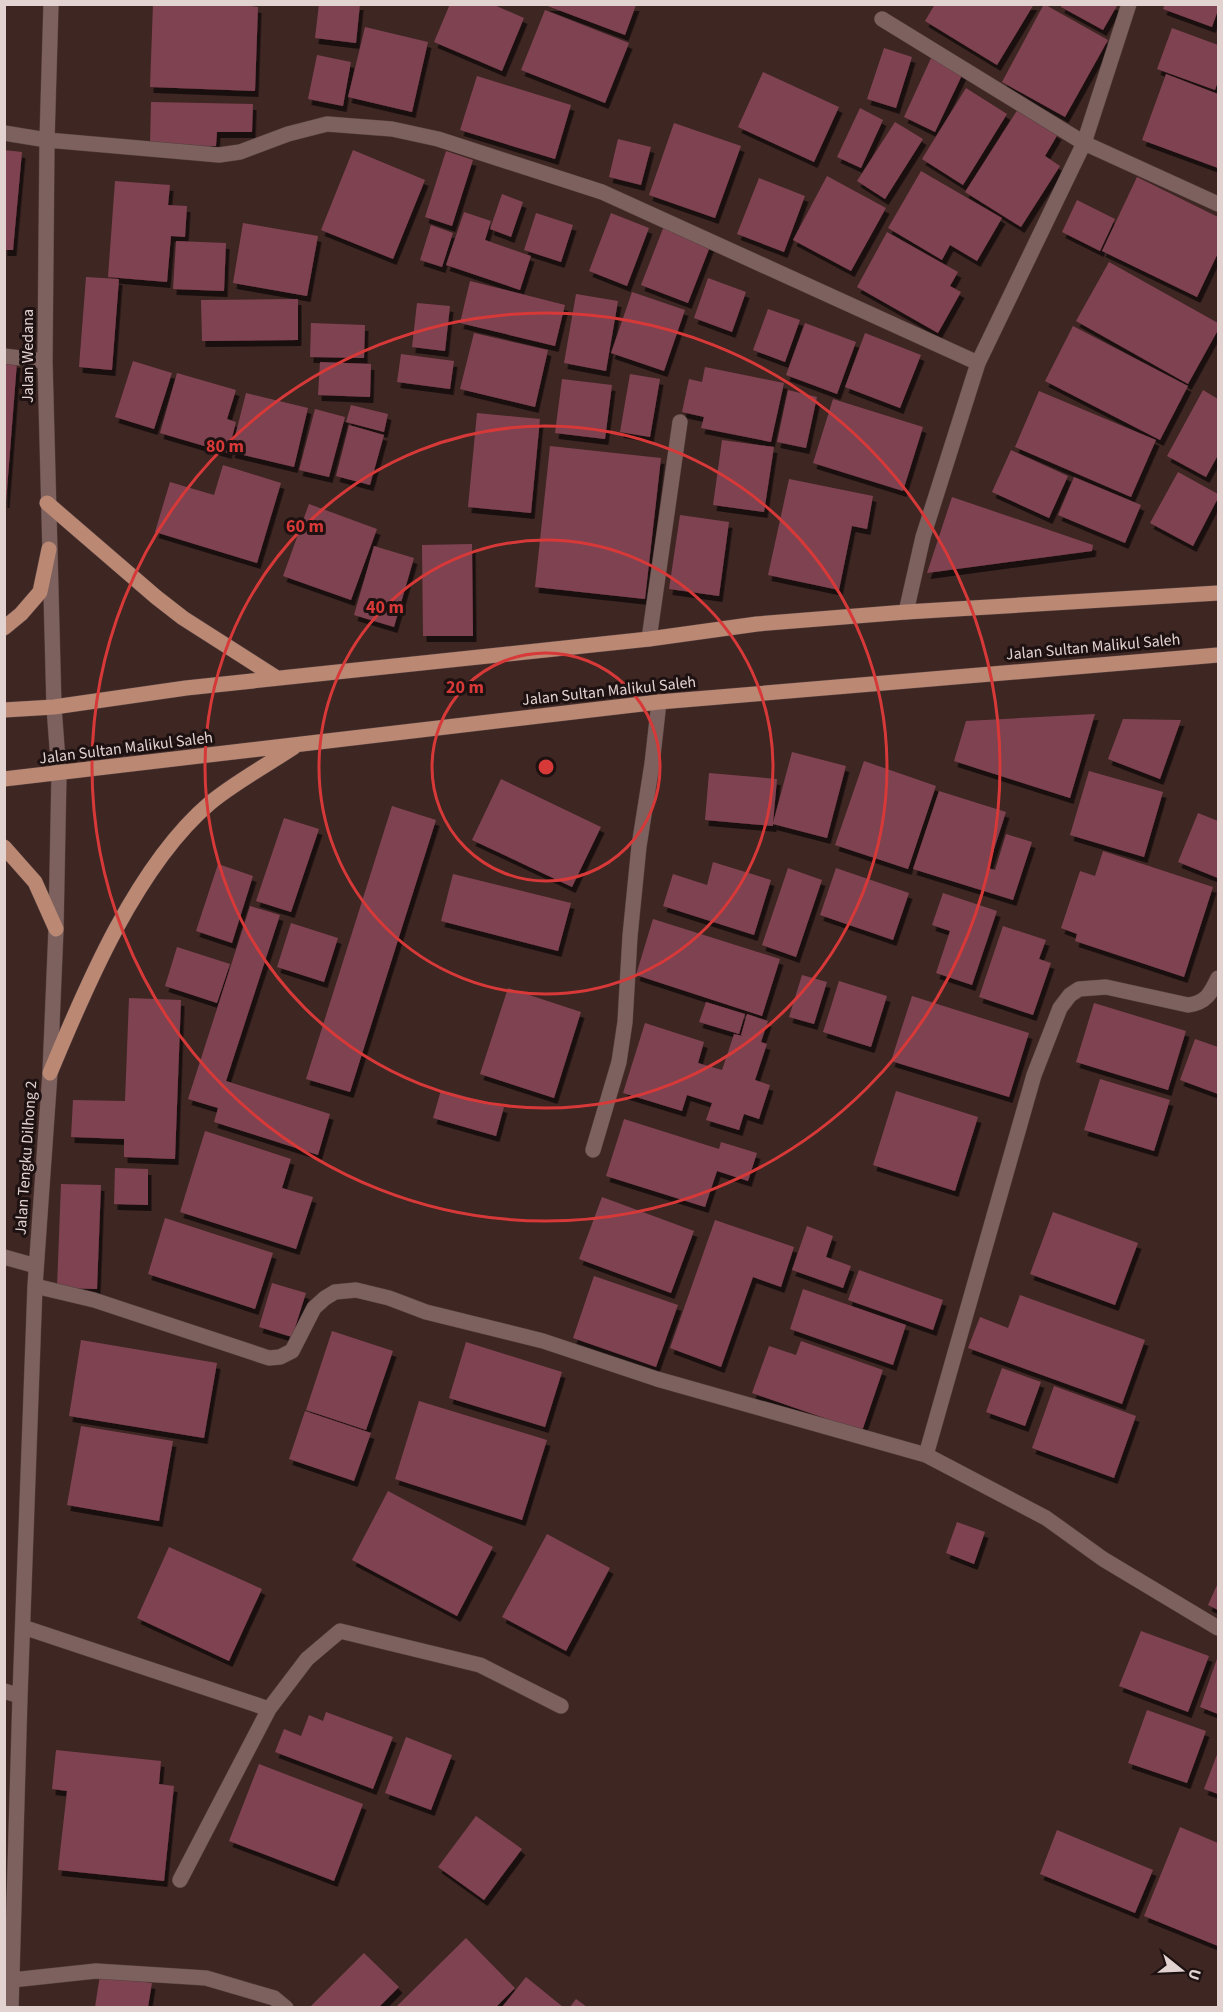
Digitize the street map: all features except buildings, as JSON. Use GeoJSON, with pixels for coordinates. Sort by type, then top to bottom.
{"type":"FeatureCollection","features":[{"type":"Feature","properties":{"kind":"main road"},"geometry":{"type":"LineString","coordinates":[[47,503],[183,618],[277,678]]}},
{"type":"Feature","properties":{"kind":"main road"},"geometry":{"type":"LineString","coordinates":[[4,628],[21,614],[40,592],[49,549]]}},
{"type":"Feature","properties":{"kind":"main road"},"geometry":{"type":"LineString","coordinates":[[4,710],[54,707],[186,688],[649,639],[757,624],[906,612],[1218,593]]}},
{"type":"Feature","properties":{"kind":"main road","name":"Jalan Sultan Malikul Saleh"},"geometry":{"type":"LineString","coordinates":[[4,779],[659,702],[1218,655]]}},
{"type":"Feature","properties":{"kind":"main road"},"geometry":{"type":"LineString","coordinates":[[50,1073],[77,1006],[126,912],[163,852],[210,803],[296,746]]}},
{"type":"Feature","properties":{"kind":"main road"},"geometry":{"type":"LineString","coordinates":[[4,847],[35,882],[56,930]]}},
{"type":"Feature","properties":{"kind":"street","name":"Jalan Wedana"},"geometry":{"type":"LineString","coordinates":[[51,4],[46,140],[45,361],[54,707]]}},
{"type":"Feature","properties":{"kind":"street"},"geometry":{"type":"LineString","coordinates":[[906,612],[923,537],[978,363],[1084,143],[1129,4]]}},
{"type":"Feature","properties":{"kind":"street"},"geometry":{"type":"LineString","coordinates":[[882,19],[1084,143],[1218,204]]}},
{"type":"Feature","properties":{"kind":"street"},"geometry":{"type":"LineString","coordinates":[[4,133],[46,140],[219,155],[240,152],[288,134],[327,124],[392,129],[438,139],[602,192],[978,363]]}},
{"type":"Feature","properties":{"kind":"street"},"geometry":{"type":"LineString","coordinates":[[4,356],[45,361]]}},
{"type":"Feature","properties":{"kind":"street"},"geometry":{"type":"LineString","coordinates":[[649,639],[680,422]]}},
{"type":"Feature","properties":{"kind":"street"},"geometry":{"type":"LineString","coordinates":[[593,1150],[619,1062],[622,1042],[639,846],[659,702]]}},
{"type":"Feature","properties":{"kind":"street","name":"Jalan Tengku Dilhong 2"},"geometry":{"type":"LineString","coordinates":[[11,2007],[9,1924],[23,1627],[35,1286],[50,1073],[56,930],[59,774],[54,707]]}},
{"type":"Feature","properties":{"kind":"street"},"geometry":{"type":"LineString","coordinates":[[926,1455],[1034,1075],[1060,1008],[1079,988],[1092,987],[1106,987],[1188,1005],[1198,1004],[1204,1001],[1218,978]]}},
{"type":"Feature","properties":{"kind":"street"},"geometry":{"type":"LineString","coordinates":[[4,1257],[36,1266]]}},
{"type":"Feature","properties":{"kind":"street"},"geometry":{"type":"LineString","coordinates":[[35,1286],[94,1300],[269,1358],[280,1357],[292,1351],[314,1308],[325,1298],[335,1292],[356,1290],[389,1298],[426,1312],[543,1341],[657,1379],[926,1455],[1046,1518],[1103,1559],[1218,1628]]}},
{"type":"Feature","properties":{"kind":"street"},"geometry":{"type":"LineString","coordinates":[[23,1627],[269,1709]]}},
{"type":"Feature","properties":{"kind":"street"},"geometry":{"type":"LineString","coordinates":[[180,1880],[269,1709],[307,1659],[340,1631],[480,1665],[561,1706]]}},
{"type":"Feature","properties":{"kind":"street"},"geometry":{"type":"LineString","coordinates":[[4,1691],[20,1696]]}},
{"type":"Feature","properties":{"kind":"street"},"geometry":{"type":"LineString","coordinates":[[12,1980],[96,1971],[206,1978],[274,1998],[286,2007]]}}]}
